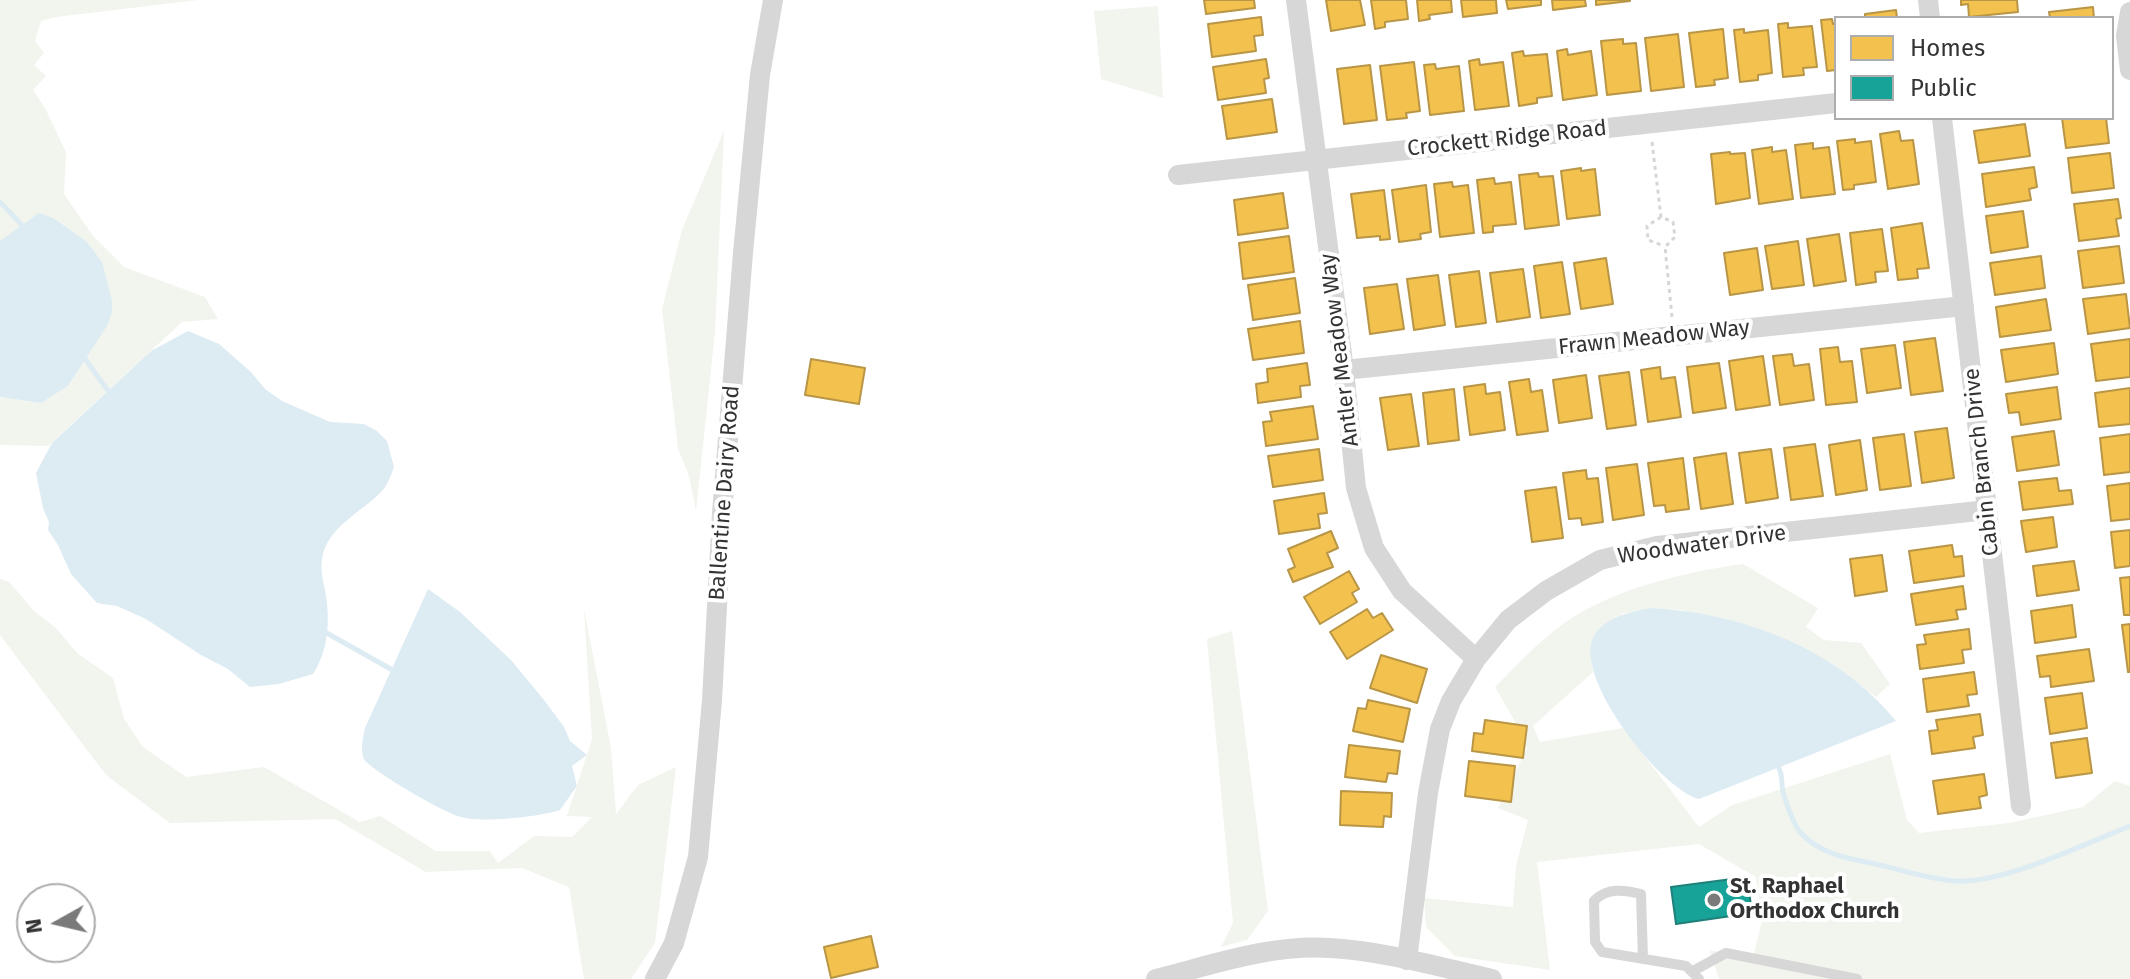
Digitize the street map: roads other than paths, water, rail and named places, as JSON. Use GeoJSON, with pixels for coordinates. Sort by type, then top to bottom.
{"type":"FeatureCollection","features":[{"type":"Feature","properties":{"kind":"street","name":"Ballentine Dairy Road"},"geometry":{"type":"LineString","coordinates":[[655,979],[674,943],[698,857],[743,253],[760,75],[773,0]]}},
{"type":"Feature","properties":{"kind":"street","name":"Antler Meadow Way"},"geometry":{"type":"LineString","coordinates":[[1296,0],[1344,370],[1356,488],[1374,548],[1402,591],[1476,659]]}},
{"type":"Feature","properties":{"kind":"street"},"geometry":{"type":"LineString","coordinates":[[2130,12],[2126,36],[2130,72]]}},
{"type":"Feature","properties":{"kind":"street","name":"Crockett Ridge Road"},"geometry":{"type":"LineString","coordinates":[[1178,175],[1834,103]]}},
{"type":"Feature","properties":{"kind":"street","name":"Cabin Branch Drive"},"geometry":{"type":"LineString","coordinates":[[1942,120],[2021,806]]}},
{"type":"Feature","properties":{"kind":"street","name":"Frawn Meadow Way"},"geometry":{"type":"LineString","coordinates":[[1344,370],[1964,306]]}},
{"type":"Feature","properties":{"kind":"street","name":"Woodwater Drive"},"geometry":{"type":"LineString","coordinates":[[1407,960],[1428,793],[1440,729],[1451,701],[1476,659],[1508,620],[1546,591],[1600,560],[1657,546],[1987,510]]}},
{"type":"Feature","properties":{"kind":"street"},"geometry":{"type":"LineString","coordinates":[[1156,979],[1285,949],[1330,948],[1407,960],[1492,979]]}},
{"type":"Feature","properties":{"kind":"lane"},"geometry":{"type":"LineString","coordinates":[[1643,959],[1641,894],[1622,889],[1600,895],[1594,901],[1595,942],[1602,952],[1643,959],[1686,966],[1696,975],[1726,953],[1857,979]]}},
{"type":"Feature","properties":{"kind":"waterway"},"geometry":{"type":"LineString","coordinates":[[0,202],[22,228]]}},
{"type":"Feature","properties":{"kind":"waterway"},"geometry":{"type":"LineString","coordinates":[[82,355],[112,396]]}},
{"type":"Feature","properties":{"kind":"waterway"},"geometry":{"type":"LineString","coordinates":[[325,632],[396,672]]}},
{"type":"Feature","properties":{"kind":"waterway"},"geometry":{"type":"LineString","coordinates":[[1776,763],[1790,813],[1800,832],[1815,845],[1842,857],[1934,878],[1974,880],[2019,870],[2130,826]]}},
{"type":"Feature","properties":{"kind":"place","name":"St. Raphael Orthodox Church"},"geometry":{"type":"Point","coordinates":[1714,900]}}]}
